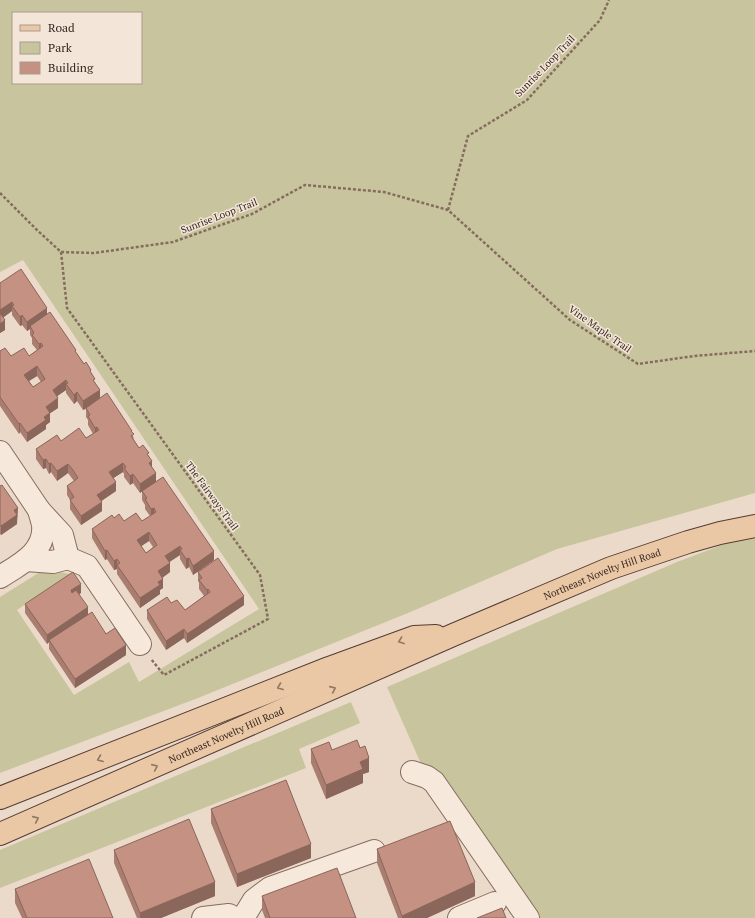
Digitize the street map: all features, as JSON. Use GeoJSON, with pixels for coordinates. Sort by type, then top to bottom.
{"type":"FeatureCollection","features":[{"type":"Feature","properties":{"kind":"main road","name":"Northeast Novelty Hill Road"},"geometry":{"type":"LineString","coordinates":[[0,834],[453,635],[611,568],[688,542],[720,533],[755,526]]}},
{"type":"Feature","properties":{"kind":"main road","name":"Northeast Novelty Hill Road"},"geometry":{"type":"LineString","coordinates":[[0,798],[407,639],[414,637],[453,635]]}},
{"type":"Feature","properties":{"kind":"street"},"geometry":{"type":"LineString","coordinates":[[0,452],[39,510],[62,535],[68,558]]}},
{"type":"Feature","properties":{"kind":"street"},"geometry":{"type":"LineString","coordinates":[[0,577],[26,560],[35,552],[41,539],[43,525],[39,510]]}},
{"type":"Feature","properties":{"kind":"street"},"geometry":{"type":"LineString","coordinates":[[26,560],[53,562],[68,558],[87,566],[140,644]]}},
{"type":"Feature","properties":{"kind":"street"},"geometry":{"type":"LineString","coordinates":[[412,772],[427,777],[434,782],[528,918]]}},
{"type":"Feature","properties":{"kind":"street"},"geometry":{"type":"LineString","coordinates":[[243,918],[254,900],[270,888],[374,851]]}},
{"type":"Feature","properties":{"kind":"street"},"geometry":{"type":"LineString","coordinates":[[459,918],[495,903]]}},
{"type":"Feature","properties":{"kind":"street"},"geometry":{"type":"LineString","coordinates":[[203,918],[229,915],[234,918]]}},
{"type":"Feature","properties":{"kind":"path","name":"Sunrise Loop Trail"},"geometry":{"type":"LineString","coordinates":[[61,252],[94,253],[173,242],[252,214],[305,185],[384,192],[448,210],[468,136],[526,100],[600,20],[609,0]]}},
{"type":"Feature","properties":{"kind":"path"},"geometry":{"type":"LineString","coordinates":[[0,193],[61,252]]}},
{"type":"Feature","properties":{"kind":"path","name":"Vine Maple Trail"},"geometry":{"type":"LineString","coordinates":[[448,210],[570,320],[638,364],[694,356],[755,351]]}},
{"type":"Feature","properties":{"kind":"path","name":"The Fairways Trail"},"geometry":{"type":"LineString","coordinates":[[61,252],[67,308],[260,575],[268,619],[164,675],[140,644]]}},
{"type":"Feature","properties":{"kind":"green space"},"geometry":{"type":"Polygon","coordinates":[[[0,0],[755,0],[755,493],[557,549],[408,613],[198,698],[0,773],[0,597],[40,572],[54,571],[70,574],[17,610],[74,695],[129,662],[139,682],[259,609],[23,260],[0,272],[0,0]]]}},
{"type":"Feature","properties":{"kind":"green space"},"geometry":{"type":"Polygon","coordinates":[[[755,536],[755,918],[536,918],[422,766],[387,687],[677,562],[735,540],[755,536]]]}},
{"type":"Feature","properties":{"kind":"green space"},"geometry":{"type":"Polygon","coordinates":[[[351,702],[360,723],[299,749],[306,768],[0,888],[0,850],[351,702]]]}},
{"type":"Feature","properties":{"kind":"building"},"geometry":{"type":"Polygon","coordinates":[[[21,269],[47,308],[27,322],[22,315],[20,317],[12,306],[14,305],[12,302],[0,310],[0,283],[21,269]]]}},
{"type":"Feature","properties":{"kind":"building"},"geometry":{"type":"Polygon","coordinates":[[[50,312],[84,364],[86,362],[95,379],[93,380],[100,390],[83,401],[77,392],[74,395],[66,384],[68,383],[66,380],[53,390],[58,398],[46,407],[50,413],[44,417],[46,420],[27,433],[0,397],[0,351],[5,348],[11,356],[24,348],[29,356],[43,346],[41,343],[39,344],[32,335],[34,333],[30,326],[50,312]],[[37,366],[24,375],[33,387],[45,379],[37,366]]]}},
{"type":"Feature","properties":{"kind":"building"},"geometry":{"type":"Polygon","coordinates":[[[0,313],[5,320],[0,324],[0,313]]]}},
{"type":"Feature","properties":{"kind":"building"},"geometry":{"type":"Polygon","coordinates":[[[107,393],[134,434],[131,436],[139,448],[143,445],[149,453],[147,454],[152,461],[149,463],[156,473],[140,484],[133,474],[130,476],[124,468],[126,467],[123,463],[109,472],[116,482],[97,495],[102,502],[81,516],[70,500],[74,497],[67,486],[78,478],[73,470],[68,464],[57,471],[46,459],[43,460],[36,449],[57,435],[61,441],[79,428],[86,438],[99,430],[97,427],[95,428],[88,416],[90,415],[86,408],[107,393]]]}},
{"type":"Feature","properties":{"kind":"building"},"geometry":{"type":"Polygon","coordinates":[[[163,477],[214,551],[193,566],[189,558],[186,559],[180,550],[182,549],[180,546],[165,556],[170,563],[158,571],[163,579],[158,582],[160,585],[140,598],[117,565],[120,563],[117,559],[114,561],[107,550],[105,551],[92,529],[112,515],[114,518],[119,514],[124,521],[136,513],[142,521],[156,512],[154,508],[151,509],[145,499],[147,498],[142,491],[163,477]],[[149,532],[137,540],[146,553],[157,545],[149,532]]]}},
{"type":"Feature","properties":{"kind":"building"},"geometry":{"type":"Polygon","coordinates":[[[2,485],[18,508],[14,510],[17,515],[1,526],[0,486],[2,485]]]}},
{"type":"Feature","properties":{"kind":"building"},"geometry":{"type":"Polygon","coordinates":[[[218,558],[244,596],[187,634],[184,629],[166,641],[147,610],[167,597],[171,603],[177,600],[185,610],[210,592],[199,580],[202,578],[198,572],[218,558]]]}},
{"type":"Feature","properties":{"kind":"building"},"geometry":{"type":"Polygon","coordinates":[[[73,572],[81,584],[71,590],[72,593],[76,590],[88,607],[47,635],[25,604],[73,572]]]}},
{"type":"Feature","properties":{"kind":"building"},"geometry":{"type":"Polygon","coordinates":[[[92,612],[106,634],[115,628],[126,645],[75,679],[49,640],[92,612]]]}},
{"type":"Feature","properties":{"kind":"building"},"geometry":{"type":"Polygon","coordinates":[[[357,740],[360,748],[365,746],[369,758],[360,762],[363,769],[326,785],[311,749],[329,742],[332,750],[357,740]]]}},
{"type":"Feature","properties":{"kind":"building"},"geometry":{"type":"Polygon","coordinates":[[[286,780],[311,844],[237,874],[211,809],[286,780]]]}},
{"type":"Feature","properties":{"kind":"building"},"geometry":{"type":"Polygon","coordinates":[[[189,819],[215,882],[140,913],[114,850],[189,819]]]}},
{"type":"Feature","properties":{"kind":"building"},"geometry":{"type":"Polygon","coordinates":[[[450,821],[475,882],[402,916],[377,849],[450,821]]]}},
{"type":"Feature","properties":{"kind":"building"},"geometry":{"type":"Polygon","coordinates":[[[89,859],[113,918],[27,918],[15,889],[89,859]]]}},
{"type":"Feature","properties":{"kind":"building"},"geometry":{"type":"Polygon","coordinates":[[[337,868],[356,918],[270,918],[262,896],[337,868]]]}},
{"type":"Feature","properties":{"kind":"building"},"geometry":{"type":"Polygon","coordinates":[[[502,908],[506,918],[477,918],[502,908]]]}}]}
